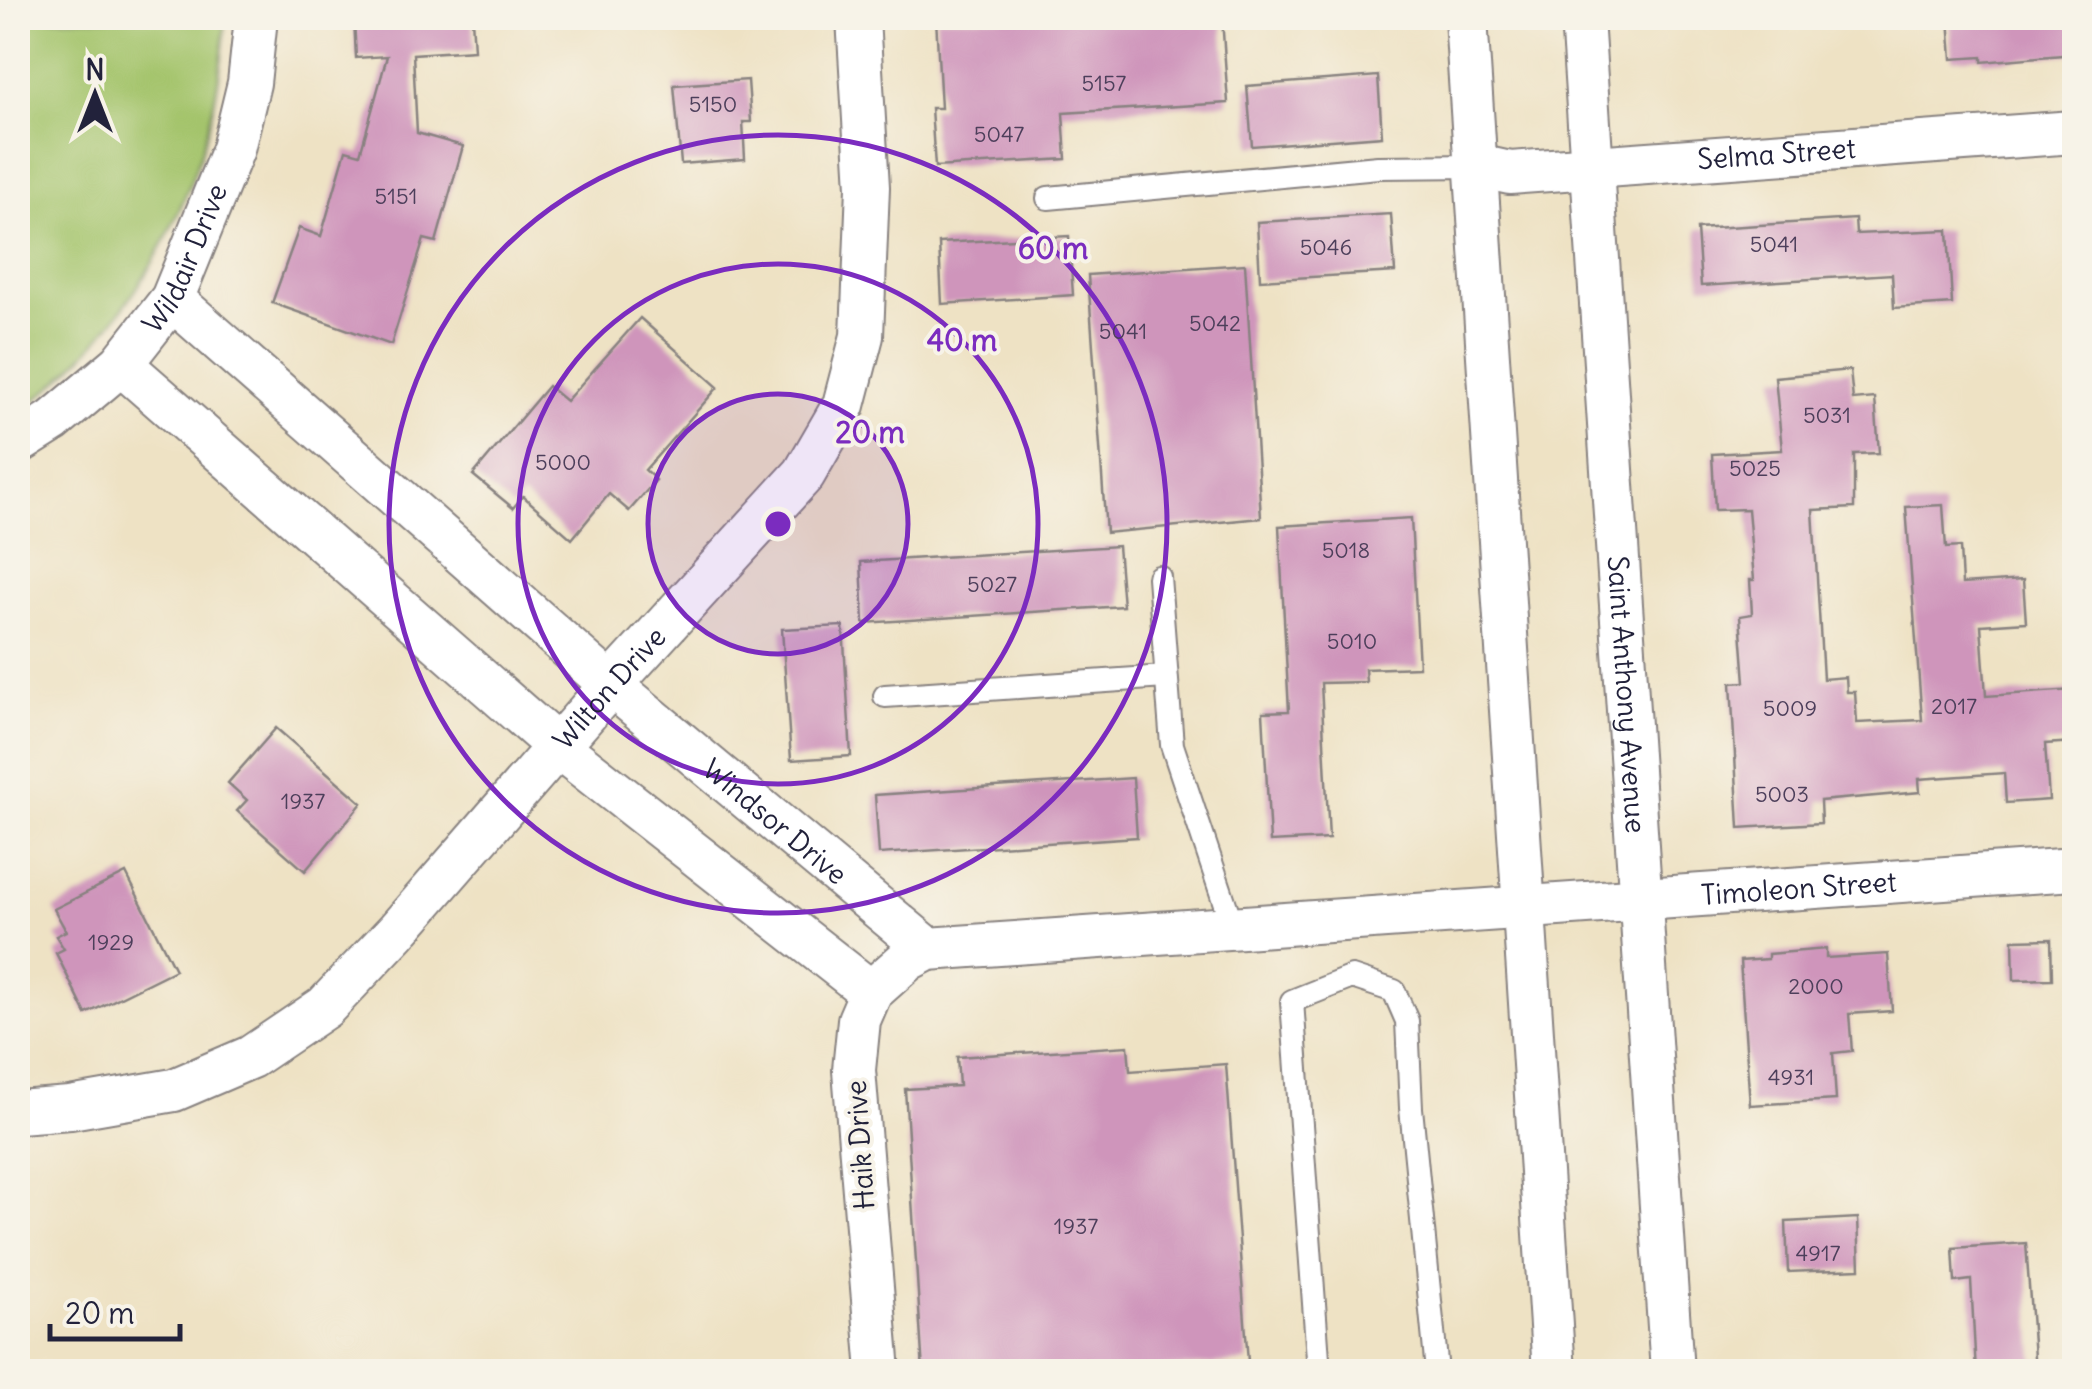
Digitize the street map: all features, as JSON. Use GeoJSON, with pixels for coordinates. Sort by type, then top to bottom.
{"type":"FeatureCollection","features":[{"type":"Feature","properties":{"kind":"street","name":"Wildair Drive"},"geometry":{"type":"LineString","coordinates":[[18,443],[53,421],[121,364],[172,299],[233,149],[248,83],[256,18]]}},
{"type":"Feature","properties":{"kind":"street","name":"Wilton Drive"},"geometry":{"type":"LineString","coordinates":[[18,1112],[70,1108],[174,1090],[251,1056],[325,1007],[396,932],[611,684],[804,474],[844,405],[862,336],[868,188],[858,18]]}},
{"type":"Feature","properties":{"kind":"street"},"geometry":{"type":"LineString","coordinates":[[1466,18],[1554,1372]]}},
{"type":"Feature","properties":{"kind":"street","name":"Saint Anthony Avenue"},"geometry":{"type":"LineString","coordinates":[[1582,18],[1672,1372]]}},
{"type":"Feature","properties":{"kind":"street","name":"Selma Street"},"geometry":{"type":"LineString","coordinates":[[1478,166],[1510,173],[2074,132]]}},
{"type":"Feature","properties":{"kind":"street","name":"Windsor Drive"},"geometry":{"type":"LineString","coordinates":[[172,299],[611,684],[928,948]]}},
{"type":"Feature","properties":{"kind":"street"},"geometry":{"type":"LineString","coordinates":[[121,364],[557,746],[871,992],[907,960],[928,948],[1525,909]]}},
{"type":"Feature","properties":{"kind":"street","name":"Timoleon Street"},"geometry":{"type":"LineString","coordinates":[[1525,909],[2074,869]]}},
{"type":"Feature","properties":{"kind":"street","name":"Haik Drive"},"geometry":{"type":"LineString","coordinates":[[871,992],[859,1020],[854,1070],[878,1372]]}},
{"type":"Feature","properties":{"kind":"lane"},"geometry":{"type":"LineString","coordinates":[[1048,198],[1378,166],[1478,166]]}},
{"type":"Feature","properties":{"kind":"lane"},"geometry":{"type":"LineString","coordinates":[[1159,577],[1172,745],[1234,928]]}},
{"type":"Feature","properties":{"kind":"lane"},"geometry":{"type":"LineString","coordinates":[[885,696],[1164,677]]}},
{"type":"Feature","properties":{"kind":"lane"},"geometry":{"type":"LineString","coordinates":[[1319,1372],[1292,1001],[1352,978],[1394,991],[1407,1020],[1411,1108],[1437,1372]]}},
{"type":"Feature","properties":{"kind":"green space"},"geometry":{"type":"Polygon","coordinates":[[[18,18],[225,18],[208,131],[190,186],[166,239],[102,335],[62,377],[18,413],[18,18]]]}},
{"type":"Feature","properties":{"kind":"building"},"geometry":{"type":"Polygon","coordinates":[[[354,18],[472,18],[474,50],[413,54],[417,133],[463,146],[436,242],[424,239],[391,345],[272,303],[299,228],[321,236],[346,150],[360,154],[387,56],[356,58],[354,18]]]}},
{"type":"Feature","properties":{"kind":"building"},"geometry":{"type":"Polygon","coordinates":[[[936,18],[1222,18],[1228,103],[1063,113],[1066,159],[935,167],[931,108],[941,108],[936,18]]]}},
{"type":"Feature","properties":{"kind":"building"},"geometry":{"type":"Polygon","coordinates":[[[1949,18],[2074,18],[2074,54],[1982,62],[1982,57],[1952,59],[1949,18]]]}},
{"type":"Feature","properties":{"kind":"building"},"geometry":{"type":"Polygon","coordinates":[[[1378,76],[1382,136],[1252,146],[1247,86],[1378,76]]]}},
{"type":"Feature","properties":{"kind":"building"},"geometry":{"type":"Polygon","coordinates":[[[748,80],[751,122],[743,122],[745,159],[681,164],[674,85],[748,80]]]}},
{"type":"Feature","properties":{"kind":"building"},"geometry":{"type":"Polygon","coordinates":[[[1391,214],[1395,272],[1260,280],[1257,222],[1391,214]]]}},
{"type":"Feature","properties":{"kind":"building"},"geometry":{"type":"Polygon","coordinates":[[[1855,219],[1856,234],[1948,230],[1952,304],[1894,308],[1892,274],[1701,286],[1697,229],[1855,219]]]}},
{"type":"Feature","properties":{"kind":"building"},"geometry":{"type":"Polygon","coordinates":[[[1069,236],[1073,295],[942,304],[939,243],[1069,236]]]}},
{"type":"Feature","properties":{"kind":"building"},"geometry":{"type":"Polygon","coordinates":[[[1245,264],[1261,518],[1106,533],[1088,275],[1245,264]]]}},
{"type":"Feature","properties":{"kind":"building"},"geometry":{"type":"Polygon","coordinates":[[[640,318],[718,387],[645,470],[656,480],[629,511],[609,494],[572,539],[523,496],[513,508],[473,475],[548,386],[566,401],[640,318]]]}},
{"type":"Feature","properties":{"kind":"building"},"geometry":{"type":"Polygon","coordinates":[[[1850,370],[1853,400],[1875,398],[1879,453],[1854,454],[1854,508],[1813,510],[1823,679],[1846,677],[1847,692],[1855,692],[1857,723],[1922,720],[1906,507],[1943,505],[1946,548],[1960,547],[1962,584],[2023,580],[2026,622],[1981,625],[1986,696],[2074,690],[2074,742],[2045,744],[2049,800],[2006,803],[2004,773],[1919,779],[1920,792],[1820,801],[1821,823],[1739,828],[1731,683],[1745,682],[1740,616],[1752,614],[1750,580],[1754,580],[1748,509],[1715,510],[1712,454],[1782,450],[1775,377],[1850,370]]]}},
{"type":"Feature","properties":{"kind":"building"},"geometry":{"type":"Polygon","coordinates":[[[1411,518],[1419,667],[1365,669],[1366,682],[1321,683],[1329,839],[1270,842],[1263,712],[1289,711],[1279,526],[1411,518]]]}},
{"type":"Feature","properties":{"kind":"building"},"geometry":{"type":"Polygon","coordinates":[[[1118,546],[1123,606],[864,623],[861,562],[1118,546]]]}},
{"type":"Feature","properties":{"kind":"building"},"geometry":{"type":"Polygon","coordinates":[[[843,626],[851,756],[791,760],[782,629],[843,626]]]}},
{"type":"Feature","properties":{"kind":"building"},"geometry":{"type":"Polygon","coordinates":[[[276,728],[362,803],[305,871],[237,811],[247,800],[228,783],[276,728]]]}},
{"type":"Feature","properties":{"kind":"building"},"geometry":{"type":"Polygon","coordinates":[[[1133,778],[1137,837],[879,854],[875,795],[1133,778]]]}},
{"type":"Feature","properties":{"kind":"building"},"geometry":{"type":"Polygon","coordinates":[[[126,873],[175,970],[86,1014],[56,953],[64,949],[56,936],[66,931],[54,909],[126,873]]]}},
{"type":"Feature","properties":{"kind":"building"},"geometry":{"type":"Polygon","coordinates":[[[2051,939],[2052,979],[2014,980],[2013,940],[2051,939]]]}},
{"type":"Feature","properties":{"kind":"building"},"geometry":{"type":"Polygon","coordinates":[[[1826,949],[1826,958],[1888,954],[1892,1011],[1849,1014],[1852,1051],[1833,1053],[1836,1100],[1750,1105],[1740,961],[1768,959],[1768,954],[1826,949]]]}},
{"type":"Feature","properties":{"kind":"building"},"geometry":{"type":"Polygon","coordinates":[[[1128,1046],[1130,1071],[1226,1064],[1248,1362],[1110,1372],[923,1372],[905,1089],[959,1086],[957,1057],[1128,1046]]]}},
{"type":"Feature","properties":{"kind":"building"},"geometry":{"type":"Polygon","coordinates":[[[1858,1218],[1860,1269],[1788,1272],[1786,1222],[1858,1218]]]}},
{"type":"Feature","properties":{"kind":"building"},"geometry":{"type":"Polygon","coordinates":[[[2026,1243],[2035,1372],[1976,1372],[1971,1280],[1955,1282],[1953,1248],[2026,1243]]]}}]}
